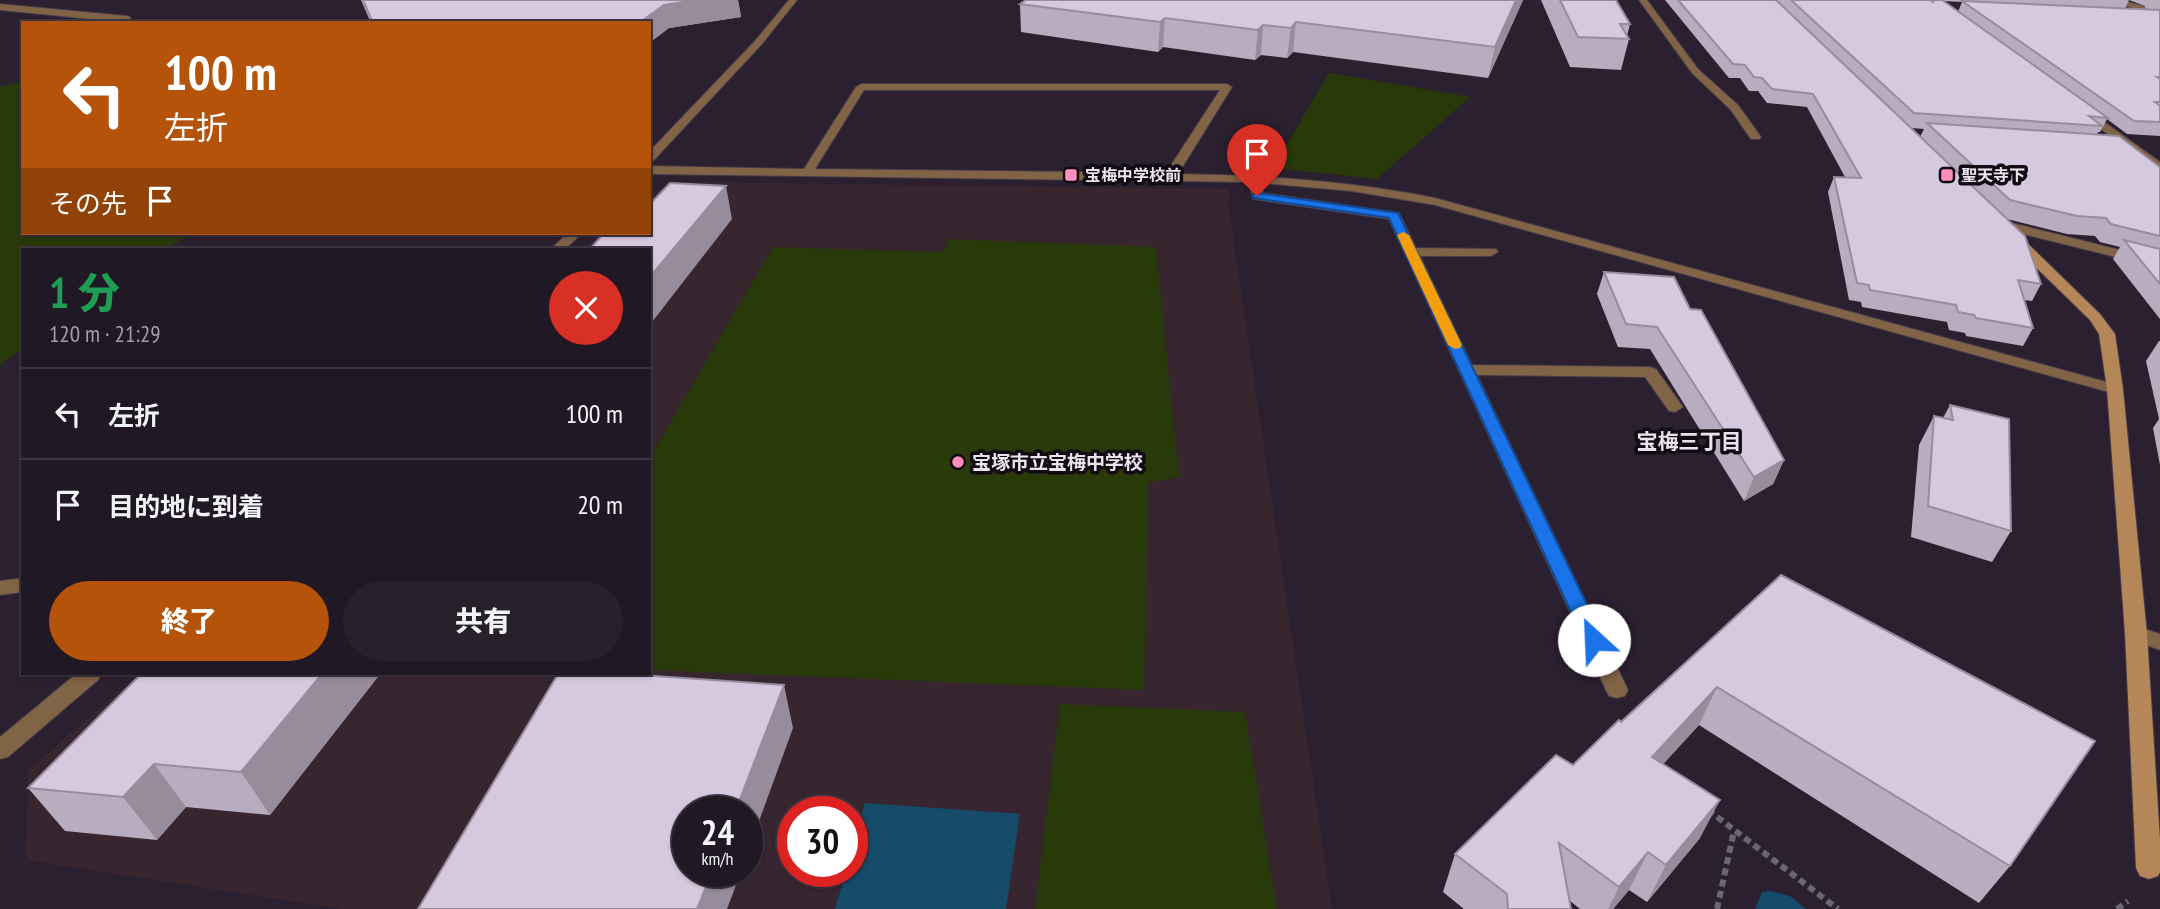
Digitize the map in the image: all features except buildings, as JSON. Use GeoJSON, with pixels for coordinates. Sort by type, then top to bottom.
{"type":"FeatureCollection","features":[{"type":"Feature","properties":{"kind":"street"},"geometry":{"type":"LineString","coordinates":[[651,157],[758,43],[793,0]]}},
{"type":"Feature","properties":{"kind":"street"},"geometry":{"type":"LineString","coordinates":[[1643,0],[1695,71],[1734,107],[1755,137]]}},
{"type":"Feature","properties":{"kind":"street"},"geometry":{"type":"LineString","coordinates":[[2110,0],[2160,14]]}},
{"type":"Feature","properties":{"kind":"street"},"geometry":{"type":"LineString","coordinates":[[46,12],[65,4]]}},
{"type":"Feature","properties":{"kind":"street"},"geometry":{"type":"LineString","coordinates":[[0,7],[127,21]]}},
{"type":"Feature","properties":{"kind":"street"},"geometry":{"type":"LineString","coordinates":[[2123,14],[2160,14]]}},
{"type":"Feature","properties":{"kind":"street"},"geometry":{"type":"LineString","coordinates":[[808,171],[861,87],[1227,87],[1170,176]]}},
{"type":"Feature","properties":{"kind":"street"},"geometry":{"type":"LineString","coordinates":[[2070,102],[2160,167]]}},
{"type":"Feature","properties":{"kind":"street"},"geometry":{"type":"LineString","coordinates":[[2108,148],[2160,153]]}},
{"type":"Feature","properties":{"kind":"street"},"geometry":{"type":"LineString","coordinates":[[651,170],[1170,176],[1312,183],[1447,204],[2115,389]]}},
{"type":"Feature","properties":{"kind":"street"},"geometry":{"type":"LineString","coordinates":[[1255,179],[1257,196],[1394,216],[1617,690]]}},
{"type":"Feature","properties":{"kind":"street"},"geometry":{"type":"LineString","coordinates":[[2149,868],[2136,634],[2115,389],[2105,328],[1995,220],[2160,264]]}},
{"type":"Feature","properties":{"kind":"street"},"geometry":{"type":"LineString","coordinates":[[559,248],[573,235]]}},
{"type":"Feature","properties":{"kind":"street"},"geometry":{"type":"LineString","coordinates":[[1412,252],[1491,253]]}},
{"type":"Feature","properties":{"kind":"street"},"geometry":{"type":"LineString","coordinates":[[1466,369],[1650,372],[1675,407]]}},
{"type":"Feature","properties":{"kind":"street"},"geometry":{"type":"LineString","coordinates":[[0,588],[21,585]]}},
{"type":"Feature","properties":{"kind":"street"},"geometry":{"type":"LineString","coordinates":[[2136,634],[2160,642]]}},
{"type":"Feature","properties":{"kind":"street"},"geometry":{"type":"LineString","coordinates":[[0,750],[89,675]]}},
{"type":"Feature","properties":{"kind":"path"},"geometry":{"type":"LineString","coordinates":[[1704,807],[1838,909]]}},
{"type":"Feature","properties":{"kind":"path"},"geometry":{"type":"LineString","coordinates":[[1717,909],[1734,830]]}},
{"type":"Feature","properties":{"kind":"shaded area","name":"宝塚市立宝梅中学校"},"geometry":{"type":"Polygon","coordinates":[[[691,182],[1230,189],[1228,203],[1332,909],[341,909],[26,860],[28,770],[139,675],[651,675],[651,248],[586,248],[599,235],[651,235],[651,192],[691,182]]]}},
{"type":"Feature","properties":{"kind":"green space"},"geometry":{"type":"Polygon","coordinates":[[[1329,73],[1470,97],[1377,179],[1273,168],[1329,73]]]}},
{"type":"Feature","properties":{"kind":"green space"},"geometry":{"type":"Polygon","coordinates":[[[21,82],[21,235],[190,235],[167,248],[21,248],[21,349],[0,365],[0,87],[21,82]]]}},
{"type":"Feature","properties":{"kind":"green space"},"geometry":{"type":"Polygon","coordinates":[[[949,239],[1156,247],[1179,477],[1148,483],[1144,690],[651,670],[651,456],[773,247],[943,252],[949,239]]]}},
{"type":"Feature","properties":{"kind":"green space"},"geometry":{"type":"Polygon","coordinates":[[[1060,704],[1245,712],[1277,909],[1035,909],[1060,704]]]}},
{"type":"Feature","properties":{"kind":"water"},"geometry":{"type":"Polygon","coordinates":[[[868,803],[1020,814],[1006,909],[835,909],[842,887],[868,887],[868,803]]]}},
{"type":"Feature","properties":{"kind":"water"},"geometry":{"type":"Polygon","coordinates":[[[1770,891],[1790,896],[1806,909],[1755,909],[1762,892],[1770,891]]]}},
{"type":"Feature","properties":{"kind":"slow traffic"},"geometry":{"type":"LineString","coordinates":[[1403,235],[1455,345]]}},
{"type":"Feature","properties":{"kind":"place","name":"宝梅中学校前"},"geometry":{"type":"Point","coordinates":[1071,175]}},
{"type":"Feature","properties":{"kind":"place","name":"聖天寺下"},"geometry":{"type":"Point","coordinates":[1947,175]}},
{"type":"Feature","properties":{"kind":"place","name":"宝塚市立宝梅中学校"},"geometry":{"type":"Point","coordinates":[958,462]}},
{"type":"Feature","properties":{"kind":"district","name":"宝梅三丁目"},"geometry":{"type":"Point","coordinates":[1689,441]}},
{"type":"Feature","properties":{"kind":"route"},"geometry":{"type":"LineString","coordinates":[[1257,196],[1394,216],[1594,640]]}}]}
